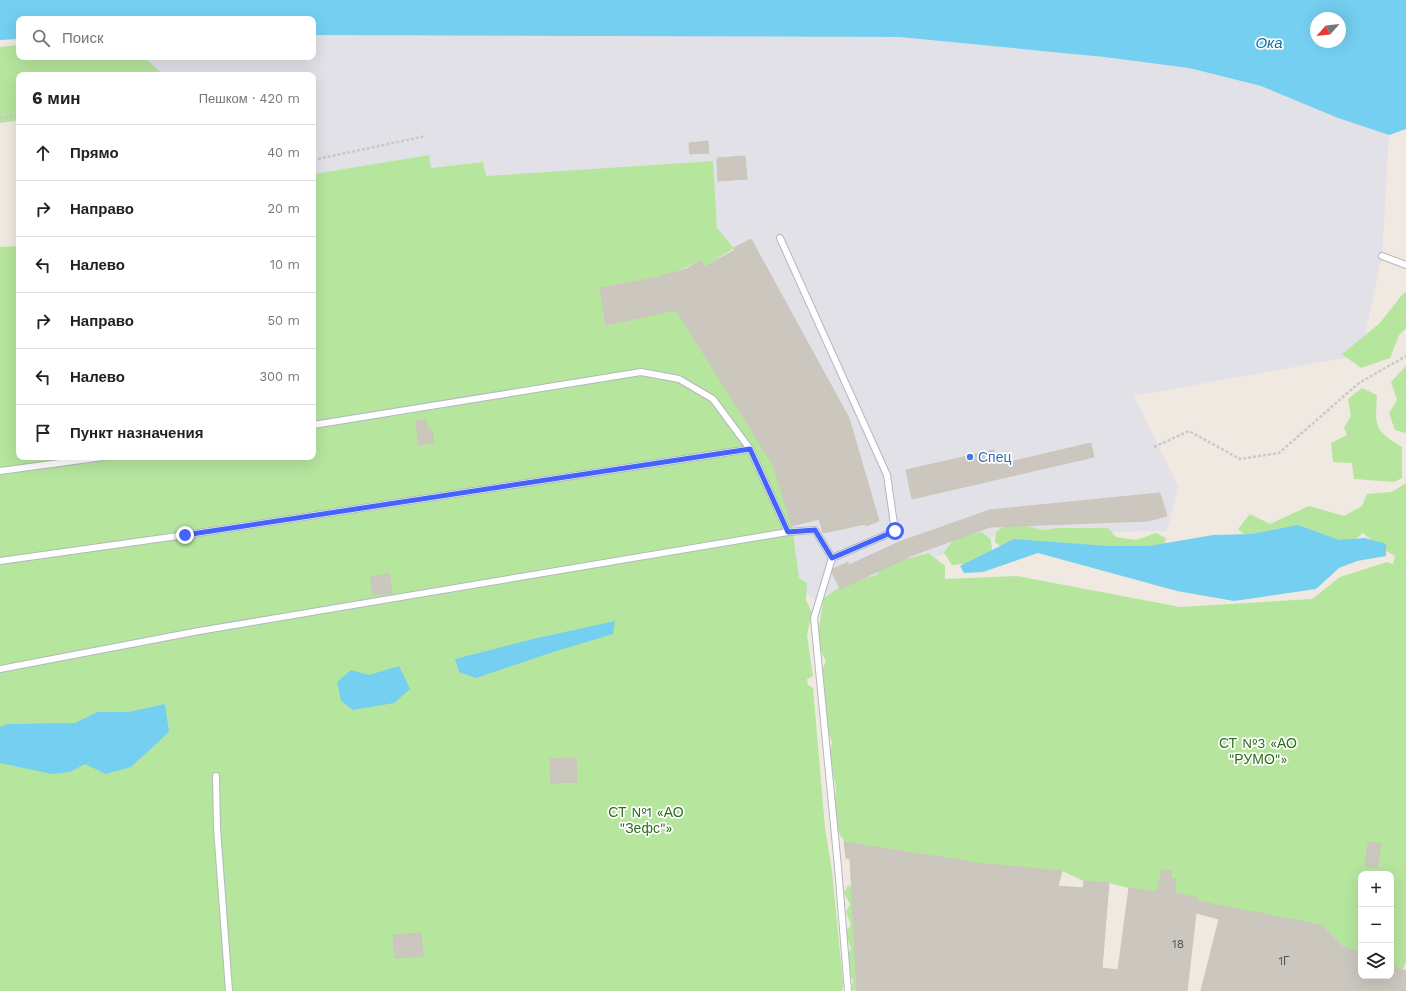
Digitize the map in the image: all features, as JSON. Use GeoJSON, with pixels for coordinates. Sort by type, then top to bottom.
{"type":"FeatureCollection","features":[{"type":"Feature","properties":{"kind":"lane"},"geometry":{"type":"LineString","coordinates":[[780,238],[888,475],[895,531],[832,558]]}},
{"type":"Feature","properties":{"kind":"lane"},"geometry":{"type":"LineString","coordinates":[[1382,256],[1406,265]]}},
{"type":"Feature","properties":{"kind":"lane"},"geometry":{"type":"LineString","coordinates":[[316,425],[641,372],[680,379],[713,399],[750,449],[788,532]]}},
{"type":"Feature","properties":{"kind":"lane"},"geometry":{"type":"LineString","coordinates":[[0,561],[185,535],[750,449]]}},
{"type":"Feature","properties":{"kind":"lane"},"geometry":{"type":"LineString","coordinates":[[0,471],[81,460]]}},
{"type":"Feature","properties":{"kind":"lane"},"geometry":{"type":"LineString","coordinates":[[0,669],[207,630],[788,532],[815,530],[832,558],[814,618],[838,867],[848,991]]}},
{"type":"Feature","properties":{"kind":"lane"},"geometry":{"type":"LineString","coordinates":[[216,776],[217,828],[229,991]]}},
{"type":"Feature","properties":{"kind":"path"},"geometry":{"type":"LineString","coordinates":[[0,118],[16,115]]}},
{"type":"Feature","properties":{"kind":"path"},"geometry":{"type":"LineString","coordinates":[[316,159],[426,136]]}},
{"type":"Feature","properties":{"kind":"path"},"geometry":{"type":"LineString","coordinates":[[1154,447],[1189,432],[1240,459],[1279,453],[1359,383],[1406,356]]}},
{"type":"Feature","properties":{"kind":"shaded area"},"geometry":{"type":"Polygon","coordinates":[[[316,35],[899,37],[1104,57],[1189,68],[1261,86],[1338,118],[1389,135],[1382,256],[1361,355],[1134,396],[1178,486],[1167,531],[1004,533],[865,582],[826,605],[800,590],[606,325],[600,288],[652,279],[687,269],[700,260],[704,267],[734,248],[717,228],[713,161],[486,176],[483,162],[431,168],[429,155],[316,174],[316,72],[103,72],[97,60],[316,60],[316,35]]]}},
{"type":"Feature","properties":{"kind":"green space"},"geometry":{"type":"Polygon","coordinates":[[[16,45],[16,60],[147,60],[160,72],[16,72],[16,120],[0,123],[0,47],[16,45]]]}},
{"type":"Feature","properties":{"kind":"green space","name":"СТ №1 «АО \"Зефс\"»"},"geometry":{"type":"Polygon","coordinates":[[[429,155],[431,168],[483,162],[486,176],[713,161],[717,228],[734,248],[704,267],[699,260],[676,272],[600,288],[606,325],[676,310],[773,465],[792,526],[799,578],[807,583],[806,600],[812,613],[807,635],[813,676],[807,679],[808,685],[813,688],[825,828],[832,871],[843,983],[842,991],[0,991],[0,247],[16,246],[16,460],[316,460],[316,174],[429,155]]]}},
{"type":"Feature","properties":{"kind":"green space"},"geometry":{"type":"Polygon","coordinates":[[[1406,292],[1406,328],[1399,335],[1390,358],[1361,368],[1342,354],[1379,324],[1406,292]]]}},
{"type":"Feature","properties":{"kind":"green space"},"geometry":{"type":"Polygon","coordinates":[[[1406,366],[1406,433],[1395,430],[1389,413],[1397,400],[1391,382],[1406,366]]]}},
{"type":"Feature","properties":{"kind":"green space"},"geometry":{"type":"Polygon","coordinates":[[[1362,388],[1377,395],[1376,415],[1378,427],[1381,432],[1402,447],[1402,478],[1394,482],[1354,479],[1352,463],[1333,462],[1331,443],[1347,435],[1344,428],[1351,416],[1348,399],[1362,388]]]}},
{"type":"Feature","properties":{"kind":"green space","name":"СТ №3 «АО \"РУМО\"»"},"geometry":{"type":"Polygon","coordinates":[[[1406,483],[1406,962],[1403,969],[1394,966],[1394,871],[1358,871],[1358,952],[1342,946],[1321,925],[1195,904],[1195,897],[1175,893],[1176,879],[1171,879],[1171,871],[1162,870],[1157,892],[1129,888],[1109,883],[1084,881],[1062,871],[985,864],[886,848],[882,852],[863,845],[844,842],[843,838],[840,836],[834,812],[836,788],[829,754],[832,743],[826,724],[822,670],[826,661],[820,646],[819,630],[824,598],[850,580],[875,576],[886,564],[929,553],[945,566],[945,579],[1017,576],[1180,607],[1312,599],[1340,577],[1387,562],[1393,564],[1395,556],[1380,547],[1363,533],[1347,546],[1251,540],[1238,529],[1250,514],[1270,524],[1309,506],[1344,516],[1362,506],[1367,494],[1392,492],[1406,483]]]}},
{"type":"Feature","properties":{"kind":"green space"},"geometry":{"type":"Polygon","coordinates":[[[1009,522],[1044,530],[1056,528],[1108,528],[1116,537],[1136,540],[1156,533],[1166,538],[1163,549],[1007,551],[995,542],[996,532],[1009,522]]]}},
{"type":"Feature","properties":{"kind":"green space"},"geometry":{"type":"Polygon","coordinates":[[[982,532],[991,540],[992,551],[974,563],[952,565],[944,553],[955,537],[982,532]]]}},
{"type":"Feature","properties":{"kind":"green space"},"geometry":{"type":"Polygon","coordinates":[[[848,885],[860,893],[861,991],[851,990],[853,981],[849,969],[848,956],[851,948],[845,932],[851,925],[846,912],[850,904],[844,893],[848,885]]]}},
{"type":"Feature","properties":{"kind":"water","name":"Ока"},"geometry":{"type":"Polygon","coordinates":[[[0,0],[1406,0],[1406,129],[1389,135],[1338,118],[1261,86],[1189,68],[1104,57],[899,37],[316,35],[316,16],[16,16],[16,39],[0,40],[0,0]]]}},
{"type":"Feature","properties":{"kind":"water"},"geometry":{"type":"Polygon","coordinates":[[[1298,525],[1339,540],[1365,538],[1386,544],[1386,556],[1357,561],[1339,568],[1316,589],[1234,601],[1177,591],[1038,553],[983,572],[964,573],[960,566],[1014,539],[1108,546],[1149,546],[1213,535],[1252,534],[1298,525]]]}},
{"type":"Feature","properties":{"kind":"water"},"geometry":{"type":"Polygon","coordinates":[[[615,621],[613,634],[476,678],[459,672],[455,659],[533,639],[615,621]]]}},
{"type":"Feature","properties":{"kind":"water"},"geometry":{"type":"Polygon","coordinates":[[[399,666],[410,689],[394,703],[353,710],[341,701],[337,682],[351,670],[369,675],[399,666]]]}},
{"type":"Feature","properties":{"kind":"water"},"geometry":{"type":"Polygon","coordinates":[[[165,704],[169,732],[131,767],[106,774],[85,764],[70,772],[52,774],[0,763],[0,727],[8,724],[75,723],[98,712],[129,712],[165,704]]]}},
{"type":"Feature","properties":{"kind":"building"},"geometry":{"type":"Polygon","coordinates":[[[708,141],[709,153],[690,154],[689,143],[708,141]]]}},
{"type":"Feature","properties":{"kind":"building"},"geometry":{"type":"Polygon","coordinates":[[[745,156],[747,179],[718,181],[717,158],[745,156]]]}},
{"type":"Feature","properties":{"kind":"building"},"geometry":{"type":"Polygon","coordinates":[[[751,239],[849,418],[879,521],[866,526],[865,524],[823,533],[819,519],[792,526],[773,465],[676,310],[606,325],[600,288],[653,278],[686,269],[700,260],[704,267],[735,250],[734,248],[751,239]]]}},
{"type":"Feature","properties":{"kind":"building"},"geometry":{"type":"Polygon","coordinates":[[[426,420],[428,430],[432,429],[434,443],[419,445],[416,421],[426,420]]]}},
{"type":"Feature","properties":{"kind":"building"},"geometry":{"type":"Polygon","coordinates":[[[1091,443],[1094,457],[912,499],[906,470],[994,450],[997,465],[1091,443]]]}},
{"type":"Feature","properties":{"kind":"building"},"geometry":{"type":"Polygon","coordinates":[[[1160,493],[1167,516],[1148,521],[990,527],[913,555],[840,589],[832,572],[833,569],[848,562],[849,565],[899,542],[990,510],[1160,493]]]}},
{"type":"Feature","properties":{"kind":"building"},"geometry":{"type":"Polygon","coordinates":[[[389,574],[392,593],[373,595],[370,577],[389,574]]]}},
{"type":"Feature","properties":{"kind":"building"},"geometry":{"type":"Polygon","coordinates":[[[576,758],[577,782],[551,783],[550,759],[576,758]]]}},
{"type":"Feature","properties":{"kind":"building"},"geometry":{"type":"Polygon","coordinates":[[[844,842],[985,864],[1062,871],[1058,886],[1083,888],[1084,881],[1109,883],[1102,968],[1118,970],[1129,888],[1157,892],[1162,870],[1171,871],[1171,879],[1176,879],[1175,893],[1198,898],[1197,901],[1321,925],[1342,946],[1358,952],[1358,979],[1394,979],[1394,966],[1406,971],[1406,991],[1201,991],[1219,919],[1196,913],[1187,991],[857,991],[850,859],[846,858],[844,842]]]}},
{"type":"Feature","properties":{"kind":"building"},"geometry":{"type":"Polygon","coordinates":[[[1368,842],[1381,844],[1377,868],[1365,866],[1368,842]]]}},
{"type":"Feature","properties":{"kind":"building"},"geometry":{"type":"Polygon","coordinates":[[[421,933],[423,956],[395,958],[393,935],[421,933]]]}},
{"type":"Feature","properties":{"kind":"place","name":"Спец"},"geometry":{"type":"Point","coordinates":[970,457]}},
{"type":"Feature","properties":{"kind":"route"},"geometry":{"type":"LineString","coordinates":[[185,535],[750,449],[788,532],[815,530],[832,558],[895,531]]}}]}
